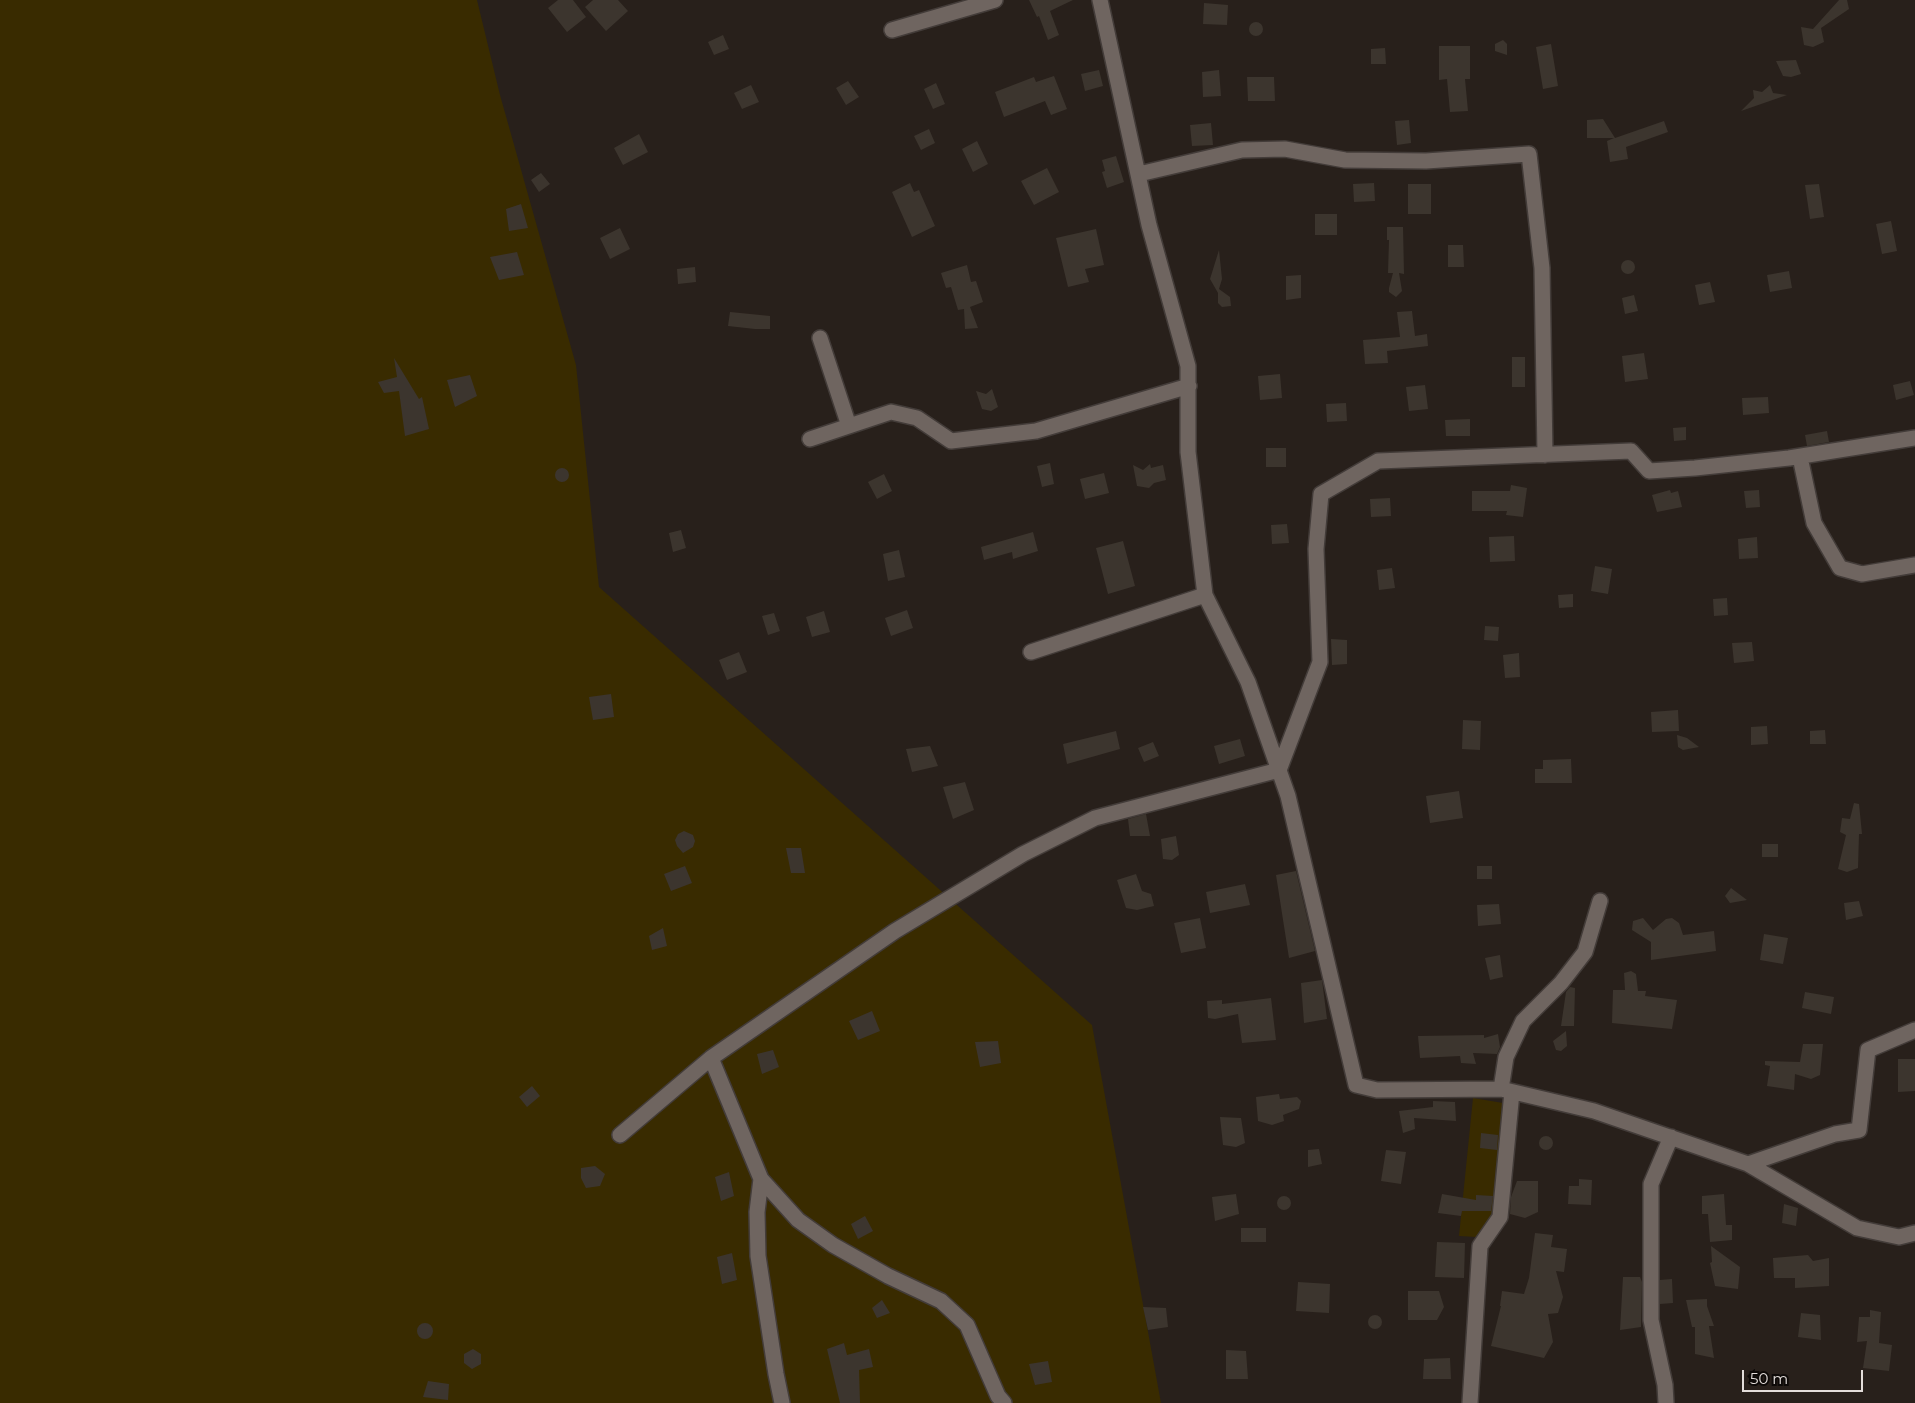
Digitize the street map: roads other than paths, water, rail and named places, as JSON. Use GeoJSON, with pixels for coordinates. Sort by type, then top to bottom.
{"type":"FeatureCollection","features":[{"type":"Feature","properties":{"kind":"street"},"geometry":{"type":"LineString","coordinates":[[892,30],[995,0]]}},
{"type":"Feature","properties":{"kind":"street"},"geometry":{"type":"LineString","coordinates":[[1100,0],[1149,225],[1188,366],[1188,452],[1205,595],[1248,682],[1288,796],[1356,1085],[1377,1090],[1506,1090],[1594,1111],[1748,1164],[1857,1228],[1899,1237],[1915,1233]]}},
{"type":"Feature","properties":{"kind":"street"},"geometry":{"type":"LineString","coordinates":[[1139,174],[1242,150],[1285,149],[1345,160],[1426,160],[1529,154],[1542,268],[1545,456]]}},
{"type":"Feature","properties":{"kind":"street"},"geometry":{"type":"LineString","coordinates":[[820,338],[849,426]]}},
{"type":"Feature","properties":{"kind":"street"},"geometry":{"type":"LineString","coordinates":[[810,439],[891,412],[916,418],[951,441],[1036,431],[1189,386]]}},
{"type":"Feature","properties":{"kind":"street"},"geometry":{"type":"LineString","coordinates":[[1279,770],[1320,662],[1316,548],[1321,494],[1378,461],[1545,456],[1631,451],[1649,471],[1800,457],[1915,438]]}},
{"type":"Feature","properties":{"kind":"street"},"geometry":{"type":"LineString","coordinates":[[1800,457],[1814,522],[1840,568],[1862,574],[1915,565]]}},
{"type":"Feature","properties":{"kind":"street"},"geometry":{"type":"LineString","coordinates":[[1031,652],[1205,595]]}},
{"type":"Feature","properties":{"kind":"street"},"geometry":{"type":"LineString","coordinates":[[620,1135],[710,1058],[896,931],[1039,846],[1095,818],[1279,770]]}},
{"type":"Feature","properties":{"kind":"street"},"geometry":{"type":"LineString","coordinates":[[1470,1403],[1480,1246],[1500,1217],[1506,1057],[1523,1021],[1561,983],[1585,952],[1600,901]]}},
{"type":"Feature","properties":{"kind":"street"},"geometry":{"type":"LineString","coordinates":[[1748,1164],[1835,1134],[1859,1130],[1868,1050],[1915,1030]]}},
{"type":"Feature","properties":{"kind":"street"},"geometry":{"type":"LineString","coordinates":[[710,1058],[761,1179],[798,1220],[832,1245],[888,1276],[941,1301],[966,1325],[998,1396],[1004,1403]]}},
{"type":"Feature","properties":{"kind":"street"},"geometry":{"type":"LineString","coordinates":[[1666,1403],[1665,1385],[1651,1320],[1651,1184],[1671,1137]]}},
{"type":"Feature","properties":{"kind":"street"},"geometry":{"type":"LineString","coordinates":[[761,1179],[758,1212],[758,1256],[782,1403]]}}]}
